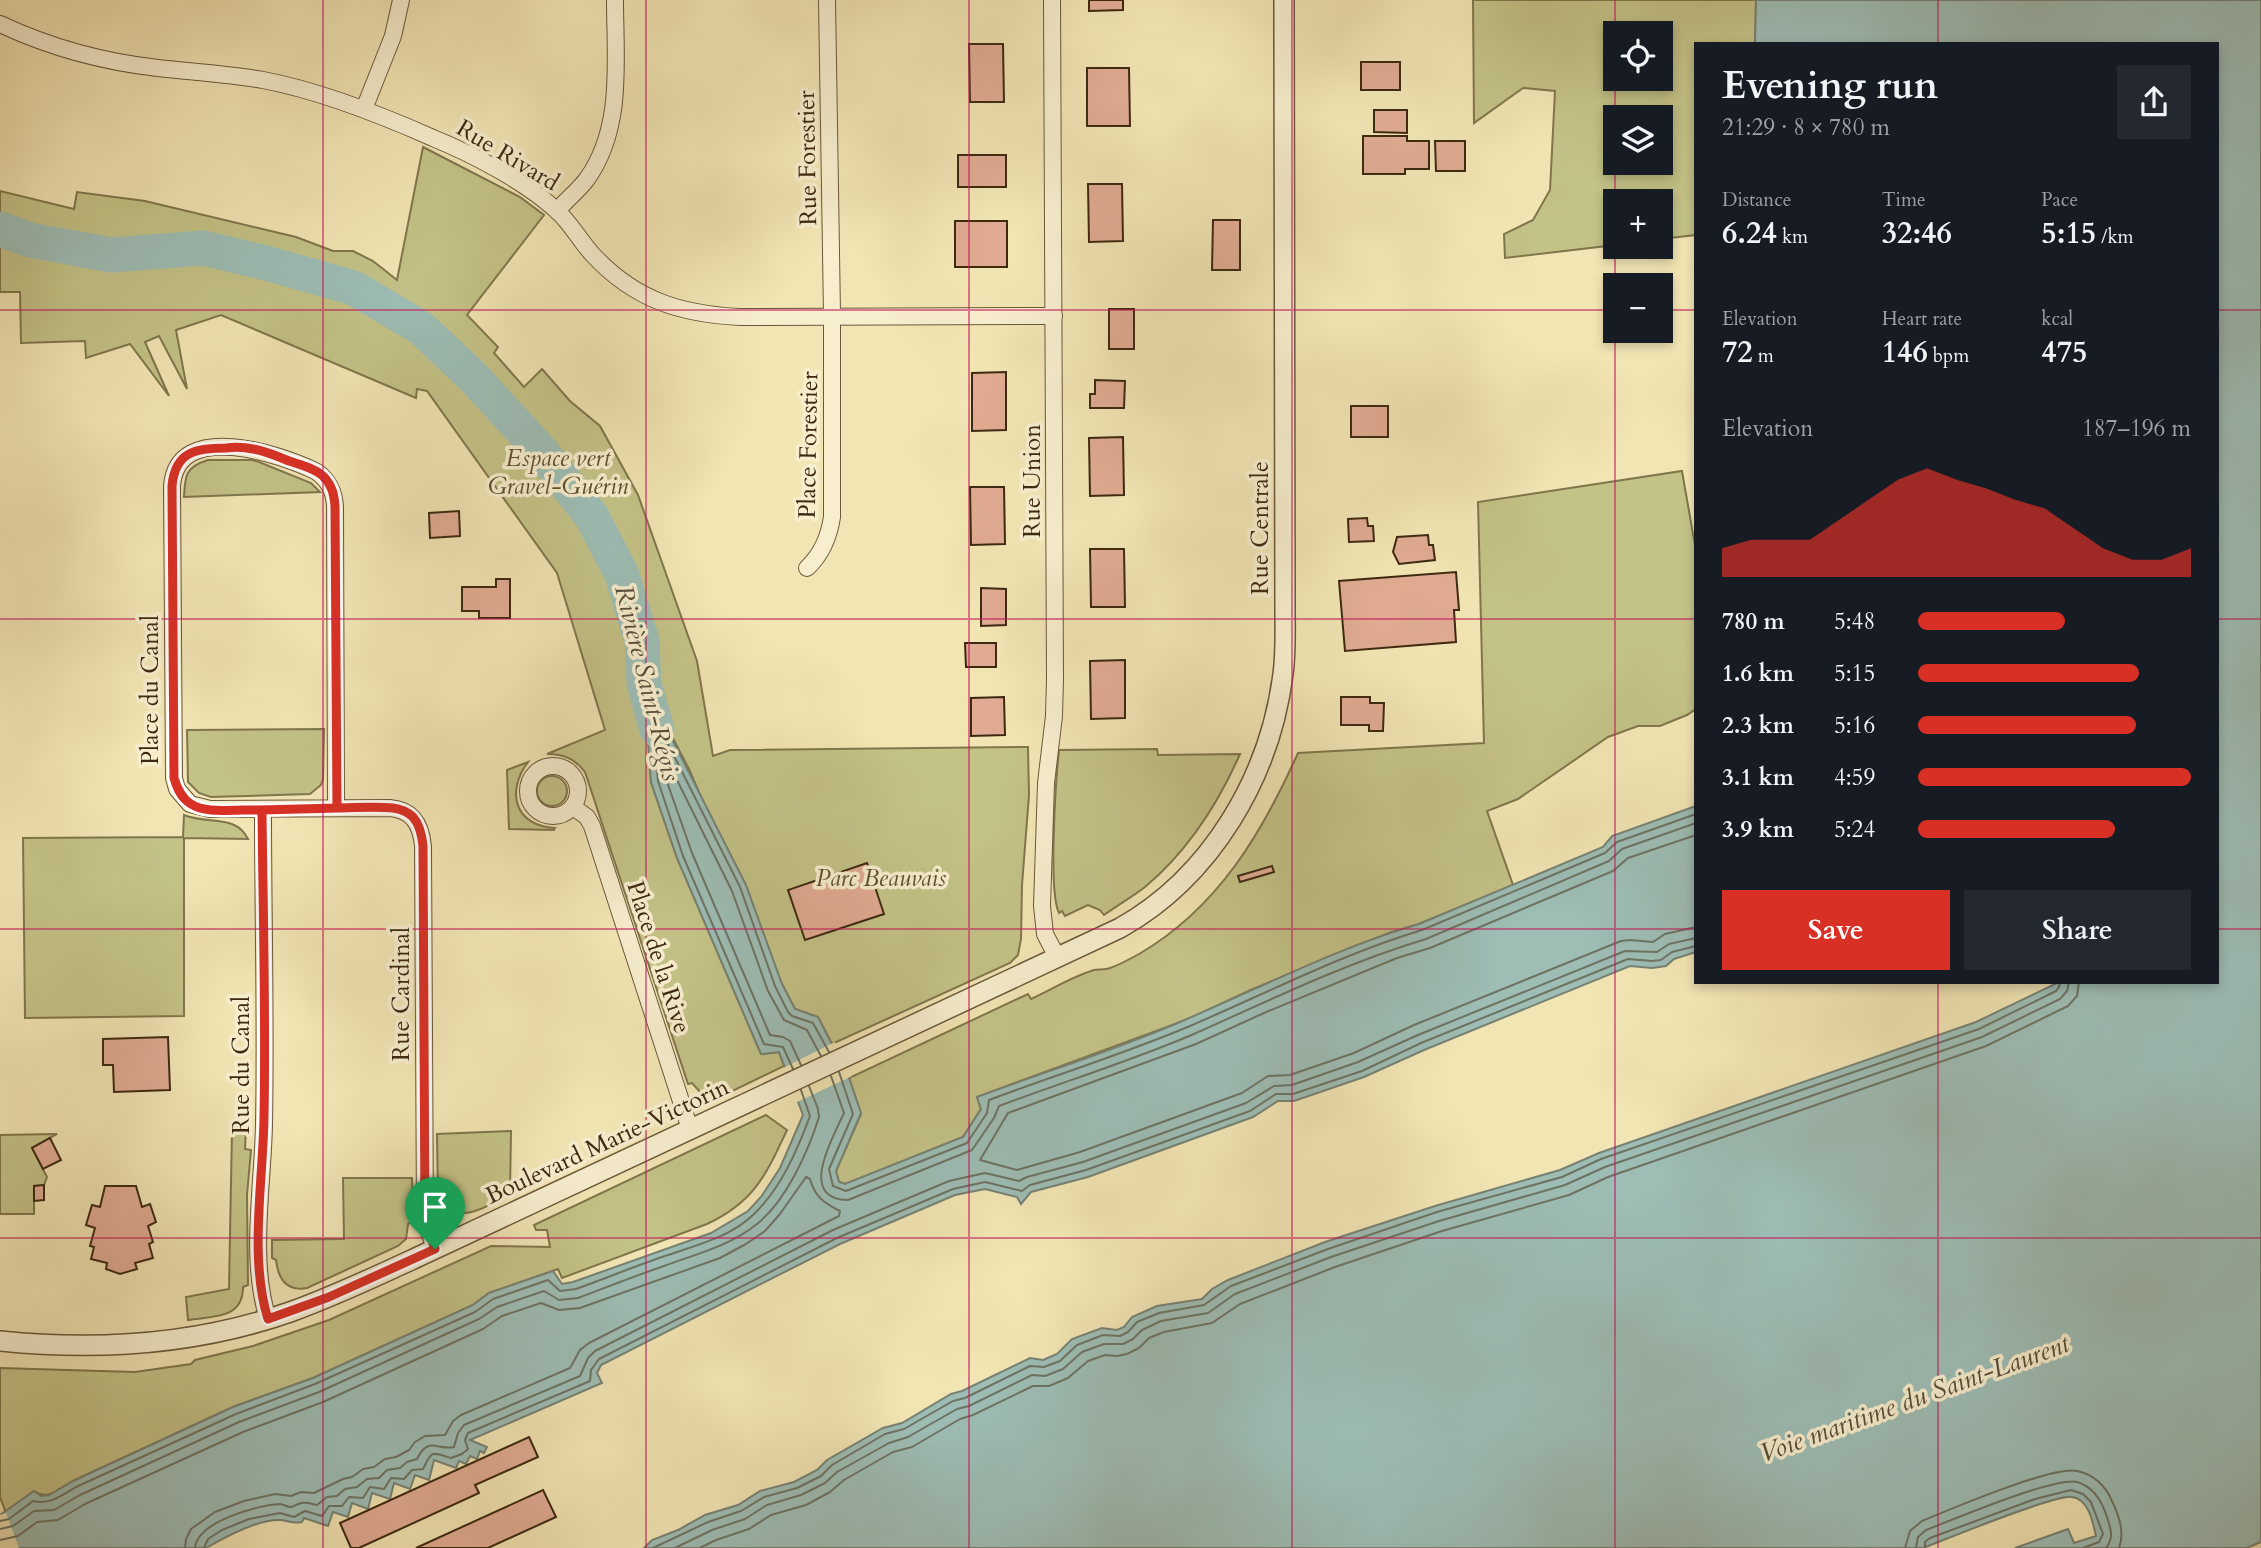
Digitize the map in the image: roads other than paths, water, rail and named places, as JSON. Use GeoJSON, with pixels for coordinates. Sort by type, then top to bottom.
{"type":"FeatureCollection","features":[{"type":"Feature","properties":{"kind":"street"},"geometry":{"type":"LineString","coordinates":[[364,110],[393,36],[401,0]]}},
{"type":"Feature","properties":{"kind":"street"},"geometry":{"type":"LineString","coordinates":[[557,211],[586,179],[610,128],[616,88],[614,0]]}},
{"type":"Feature","properties":{"kind":"street","name":"Rue Forestier"},"geometry":{"type":"LineString","coordinates":[[827,0],[832,316]]}},
{"type":"Feature","properties":{"kind":"street","name":"Rue Union"},"geometry":{"type":"LineString","coordinates":[[1052,0],[1055,701],[1046,783],[1042,905],[1045,934],[1057,957]]}},
{"type":"Feature","properties":{"kind":"street","name":"Rue Centrale"},"geometry":{"type":"LineString","coordinates":[[1057,957],[1136,919],[1170,893],[1200,862],[1227,826],[1249,787],[1264,752],[1277,706],[1284,666],[1285,610],[1284,0]]}},
{"type":"Feature","properties":{"kind":"street","name":"Rue Rivard"},"geometry":{"type":"LineString","coordinates":[[0,24],[46,43],[78,52],[155,68],[265,81],[364,110],[437,139],[530,190],[557,211],[581,242],[624,282],[666,306],[690,313],[726,317],[1054,316]]}},
{"type":"Feature","properties":{"kind":"street","name":"Place Forestier"},"geometry":{"type":"LineString","coordinates":[[807,568],[825,543],[832,517],[832,316]]}},
{"type":"Feature","properties":{"kind":"street","name":"Place du Canal"},"geometry":{"type":"LineString","coordinates":[[250,448],[262,451],[317,472],[333,489],[337,808],[262,810],[199,808],[183,797],[174,778],[172,486],[174,470],[178,464],[184,457],[199,449],[250,448]]}},
{"type":"Feature","properties":{"kind":"street","name":"Place de la Rive"},"geometry":{"type":"LineString","coordinates":[[573,807],[587,817],[592,826],[690,1129]]}},
{"type":"Feature","properties":{"kind":"street","name":"Rue Cardinal"},"geometry":{"type":"LineString","coordinates":[[337,808],[397,809],[412,816],[422,835],[425,1220],[435,1249]]}},
{"type":"Feature","properties":{"kind":"street","name":"Rue du Canal"},"geometry":{"type":"LineString","coordinates":[[262,810],[264,1099],[259,1222],[261,1292],[268,1319]]}},
{"type":"Feature","properties":{"kind":"street","name":"Boulevard Marie-Victorin"},"geometry":{"type":"LineString","coordinates":[[0,1341],[100,1346],[150,1344],[268,1319],[338,1294],[1057,957]]}},
{"type":"Feature","properties":{"kind":"water","name":"Voie maritime du Saint-Laurent"},"geometry":{"type":"Polygon","coordinates":[[[1756,0],[2261,0],[2261,1542],[2247,1548],[2015,1548],[2068,1529],[2074,1543],[2096,1536],[2086,1507],[2072,1497],[2024,1509],[1923,1548],[644,1548],[652,1540],[705,1515],[738,1505],[760,1491],[794,1482],[883,1428],[902,1423],[951,1394],[1030,1358],[1043,1360],[1057,1354],[1072,1339],[1102,1328],[1117,1330],[1124,1327],[1132,1317],[1157,1306],[1202,1299],[1212,1289],[1228,1280],[1325,1242],[1435,1206],[1560,1170],[1599,1153],[1976,1022],[2055,984],[2219,984],[2219,42],[1755,42],[1756,0]]]}},
{"type":"Feature","properties":{"kind":"water"},"geometry":{"type":"Polygon","coordinates":[[[644,684],[746,885],[782,984],[795,1009],[818,1017],[849,1078],[861,1113],[836,1171],[839,1182],[845,1184],[963,1137],[981,1109],[977,1097],[1161,1030],[1331,955],[1419,924],[1603,847],[1612,836],[1694,807],[1694,953],[1674,959],[1666,966],[1630,966],[1364,1077],[1294,1101],[1278,1101],[1253,1117],[1088,1177],[1031,1192],[1021,1204],[1017,1197],[985,1189],[955,1195],[840,1244],[601,1365],[597,1373],[602,1383],[470,1440],[487,1447],[484,1453],[480,1451],[477,1459],[470,1456],[466,1464],[459,1461],[456,1468],[434,1460],[429,1480],[415,1475],[410,1489],[394,1483],[390,1499],[372,1493],[368,1509],[352,1503],[348,1517],[333,1512],[328,1526],[304,1518],[299,1523],[271,1520],[242,1530],[206,1548],[0,1548],[0,1515],[34,1491],[41,1496],[49,1495],[73,1481],[233,1407],[313,1378],[473,1305],[489,1293],[553,1271],[562,1284],[573,1282],[711,1233],[748,1211],[761,1197],[780,1168],[803,1115],[779,1052],[761,1054],[677,858],[651,782],[644,684]]]}},
{"type":"Feature","properties":{"kind":"waterway","name":"Rivière Saint-Régis"},"geometry":{"type":"LineString","coordinates":[[0,229],[30,240],[111,255],[203,248],[354,288],[421,328],[474,378],[541,451],[592,517],[622,575],[642,641],[644,684],[657,730]]}},
{"type":"Feature","properties":{"kind":"park label","name":"Espace vert Gravel-Guérin"},"geometry":{"type":"Point","coordinates":[558,472]}},
{"type":"Feature","properties":{"kind":"park label","name":"Parc Beauvais"},"geometry":{"type":"Point","coordinates":[881,878]}}]}
